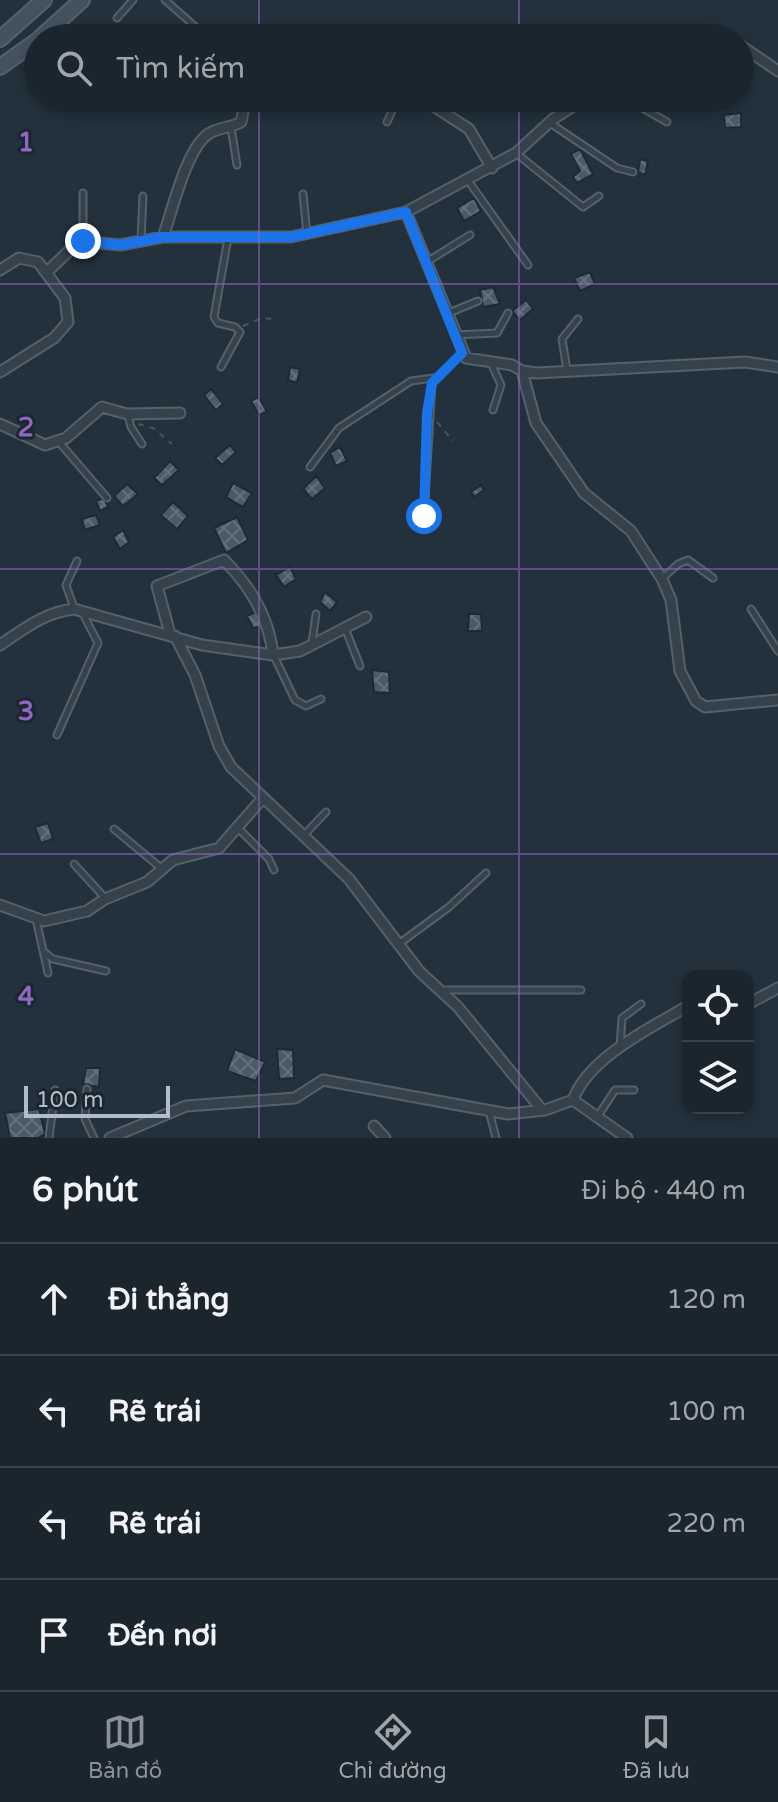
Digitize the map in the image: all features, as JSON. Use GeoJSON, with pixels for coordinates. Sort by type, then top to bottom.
{"type":"FeatureCollection","features":[{"type":"Feature","properties":{"kind":"main road"},"geometry":{"type":"LineString","coordinates":[[0,39],[44,0]]}},
{"type":"Feature","properties":{"kind":"main road"},"geometry":{"type":"LineString","coordinates":[[56,24],[82,0]]}},
{"type":"Feature","properties":{"kind":"main road"},"geometry":{"type":"LineString","coordinates":[[0,67],[24,50]]}},
{"type":"Feature","properties":{"kind":"street"},"geometry":{"type":"LineString","coordinates":[[754,55],[778,71]]}},
{"type":"Feature","properties":{"kind":"street"},"geometry":{"type":"LineString","coordinates":[[163,237],[188,164],[200,143],[210,133],[241,122],[243,112]]}},
{"type":"Feature","properties":{"kind":"street"},"geometry":{"type":"LineString","coordinates":[[443,112],[469,129],[492,168]]}},
{"type":"Feature","properties":{"kind":"street"},"geometry":{"type":"LineString","coordinates":[[46,273],[56,266],[75,242],[111,245],[163,237],[307,235],[406,212],[469,182],[516,153],[561,112]]}},
{"type":"Feature","properties":{"kind":"street"},"geometry":{"type":"LineString","coordinates":[[406,212],[466,358],[512,365],[522,371],[745,362],[778,367]]}},
{"type":"Feature","properties":{"kind":"street"},"geometry":{"type":"LineString","coordinates":[[0,270],[19,258],[38,262],[65,298],[68,322],[54,338],[0,372]]}},
{"type":"Feature","properties":{"kind":"street"},"geometry":{"type":"LineString","coordinates":[[522,371],[536,423],[592,502],[642,543],[662,579],[671,600],[680,671],[700,706],[778,700]]}},
{"type":"Feature","properties":{"kind":"street"},"geometry":{"type":"LineString","coordinates":[[0,424],[45,445],[59,441],[88,420],[98,408],[128,418],[180,413]]}},
{"type":"Feature","properties":{"kind":"street"},"geometry":{"type":"LineString","coordinates":[[273,655],[264,617],[255,596],[224,560],[157,586],[172,635],[195,675],[225,759],[349,879],[419,971],[458,1007],[542,1110]]}},
{"type":"Feature","properties":{"kind":"street"},"geometry":{"type":"LineString","coordinates":[[0,645],[40,618],[57,611],[78,610],[202,645],[286,655],[366,617]]}},
{"type":"Feature","properties":{"kind":"street"},"geometry":{"type":"LineString","coordinates":[[0,905],[52,921],[78,915],[105,899],[140,886],[173,860],[219,848],[263,798]]}},
{"type":"Feature","properties":{"kind":"street"},"geometry":{"type":"LineString","coordinates":[[754,1001],[778,988]]}},
{"type":"Feature","properties":{"kind":"street"},"geometry":{"type":"LineString","coordinates":[[110,1138],[186,1106],[295,1098],[323,1080],[489,1110],[522,1114],[542,1110],[573,1100],[586,1074],[682,1010]]}},
{"type":"Feature","properties":{"kind":"street"},"geometry":{"type":"LineString","coordinates":[[573,1100],[627,1138]]}},
{"type":"Feature","properties":{"kind":"street"},"geometry":{"type":"LineString","coordinates":[[374,1126],[385,1138]]}},
{"type":"Feature","properties":{"kind":"lane"},"geometry":{"type":"LineString","coordinates":[[117,18],[133,0]]}},
{"type":"Feature","properties":{"kind":"lane"},"geometry":{"type":"LineString","coordinates":[[165,0],[192,24]]}},
{"type":"Feature","properties":{"kind":"lane"},"geometry":{"type":"LineString","coordinates":[[387,122],[392,112]]}},
{"type":"Feature","properties":{"kind":"lane"},"geometry":{"type":"LineString","coordinates":[[650,112],[667,122]]}},
{"type":"Feature","properties":{"kind":"lane"},"geometry":{"type":"LineString","coordinates":[[549,123],[617,168],[633,172]]}},
{"type":"Feature","properties":{"kind":"lane"},"geometry":{"type":"LineString","coordinates":[[231,127],[237,165]]}},
{"type":"Feature","properties":{"kind":"lane"},"geometry":{"type":"LineString","coordinates":[[516,153],[583,207],[599,196]]}},
{"type":"Feature","properties":{"kind":"lane"},"geometry":{"type":"LineString","coordinates":[[469,182],[528,265]]}},
{"type":"Feature","properties":{"kind":"lane"},"geometry":{"type":"LineString","coordinates":[[83,193],[83,241]]}},
{"type":"Feature","properties":{"kind":"lane"},"geometry":{"type":"LineString","coordinates":[[303,194],[307,235]]}},
{"type":"Feature","properties":{"kind":"lane"},"geometry":{"type":"LineString","coordinates":[[141,241],[143,196]]}},
{"type":"Feature","properties":{"kind":"lane"},"geometry":{"type":"LineString","coordinates":[[428,261],[470,235]]}},
{"type":"Feature","properties":{"kind":"lane"},"geometry":{"type":"LineString","coordinates":[[221,367],[239,336],[238,328],[218,323],[214,317],[228,237]]}},
{"type":"Feature","properties":{"kind":"lane"},"geometry":{"type":"LineString","coordinates":[[448,313],[478,301]]}},
{"type":"Feature","properties":{"kind":"lane"},"geometry":{"type":"LineString","coordinates":[[455,335],[497,333],[508,313]]}},
{"type":"Feature","properties":{"kind":"lane"},"geometry":{"type":"LineString","coordinates":[[567,370],[562,339],[578,319]]}},
{"type":"Feature","properties":{"kind":"lane"},"geometry":{"type":"LineString","coordinates":[[310,467],[339,428],[411,381],[433,378],[462,353]]}},
{"type":"Feature","properties":{"kind":"lane"},"geometry":{"type":"LineString","coordinates":[[491,362],[501,385],[493,410]]}},
{"type":"Feature","properties":{"kind":"lane"},"geometry":{"type":"LineString","coordinates":[[424,516],[427,413],[433,378]]}},
{"type":"Feature","properties":{"kind":"lane"},"geometry":{"type":"LineString","coordinates":[[128,418],[142,444]]}},
{"type":"Feature","properties":{"kind":"lane"},"geometry":{"type":"LineString","coordinates":[[59,441],[107,498]]}},
{"type":"Feature","properties":{"kind":"lane"},"geometry":{"type":"LineString","coordinates":[[662,579],[678,564],[688,560],[713,578]]}},
{"type":"Feature","properties":{"kind":"lane"},"geometry":{"type":"LineString","coordinates":[[57,735],[98,643],[66,585],[77,561]]}},
{"type":"Feature","properties":{"kind":"lane"},"geometry":{"type":"LineString","coordinates":[[751,609],[778,651]]}},
{"type":"Feature","properties":{"kind":"lane"},"geometry":{"type":"LineString","coordinates":[[312,644],[316,614]]}},
{"type":"Feature","properties":{"kind":"lane"},"geometry":{"type":"LineString","coordinates":[[345,627],[360,666]]}},
{"type":"Feature","properties":{"kind":"lane"},"geometry":{"type":"LineString","coordinates":[[273,655],[295,700],[306,706],[321,699]]}},
{"type":"Feature","properties":{"kind":"lane"},"geometry":{"type":"LineString","coordinates":[[303,836],[326,812]]}},
{"type":"Feature","properties":{"kind":"lane"},"geometry":{"type":"LineString","coordinates":[[238,828],[269,859],[274,870]]}},
{"type":"Feature","properties":{"kind":"lane"},"geometry":{"type":"LineString","coordinates":[[114,829],[161,868]]}},
{"type":"Feature","properties":{"kind":"lane"},"geometry":{"type":"LineString","coordinates":[[74,864],[105,899]]}},
{"type":"Feature","properties":{"kind":"lane"},"geometry":{"type":"LineString","coordinates":[[400,943],[449,907],[486,873]]}},
{"type":"Feature","properties":{"kind":"lane"},"geometry":{"type":"LineString","coordinates":[[36,918],[48,973]]}},
{"type":"Feature","properties":{"kind":"lane"},"geometry":{"type":"LineString","coordinates":[[44,952],[53,959],[106,971]]}},
{"type":"Feature","properties":{"kind":"lane"},"geometry":{"type":"LineString","coordinates":[[440,990],[581,990]]}},
{"type":"Feature","properties":{"kind":"lane"},"geometry":{"type":"LineString","coordinates":[[620,1050],[622,1018],[641,1004]]}},
{"type":"Feature","properties":{"kind":"lane"},"geometry":{"type":"LineString","coordinates":[[87,1089],[85,1119],[94,1138]]}},
{"type":"Feature","properties":{"kind":"lane"},"geometry":{"type":"LineString","coordinates":[[49,1138],[55,1090]]}},
{"type":"Feature","properties":{"kind":"lane"},"geometry":{"type":"LineString","coordinates":[[598,1116],[615,1090],[634,1090]]}},
{"type":"Feature","properties":{"kind":"lane"},"geometry":{"type":"LineString","coordinates":[[489,1110],[496,1138]]}},
{"type":"Feature","properties":{"kind":"path"},"geometry":{"type":"LineString","coordinates":[[238,328],[262,318],[275,319]]}},
{"type":"Feature","properties":{"kind":"path"},"geometry":{"type":"LineString","coordinates":[[427,413],[446,429],[453,441]]}},
{"type":"Feature","properties":{"kind":"path"},"geometry":{"type":"LineString","coordinates":[[128,418],[153,428],[172,444]]}},
{"type":"Feature","properties":{"kind":"building"},"geometry":{"type":"Polygon","coordinates":[[[741,113],[741,127],[725,128],[724,115],[741,113]]]}},
{"type":"Feature","properties":{"kind":"building"},"geometry":{"type":"Polygon","coordinates":[[[580,149],[593,174],[577,183],[573,177],[580,171],[571,154],[580,149]]]}},
{"type":"Feature","properties":{"kind":"building"},"geometry":{"type":"Polygon","coordinates":[[[640,159],[648,161],[645,175],[638,172],[640,159]]]}},
{"type":"Feature","properties":{"kind":"building"},"geometry":{"type":"Polygon","coordinates":[[[474,198],[481,211],[464,221],[457,208],[474,198]]]}},
{"type":"Feature","properties":{"kind":"building"},"geometry":{"type":"Polygon","coordinates":[[[590,272],[595,284],[580,291],[574,278],[590,272]]]}},
{"type":"Feature","properties":{"kind":"building"},"geometry":{"type":"Polygon","coordinates":[[[493,287],[500,304],[483,307],[480,290],[493,287]]]}},
{"type":"Feature","properties":{"kind":"building"},"geometry":{"type":"Polygon","coordinates":[[[526,300],[533,309],[520,320],[512,311],[526,300]]]}},
{"type":"Feature","properties":{"kind":"building"},"geometry":{"type":"Polygon","coordinates":[[[290,367],[300,369],[297,383],[288,380],[290,367]]]}},
{"type":"Feature","properties":{"kind":"building"},"geometry":{"type":"Polygon","coordinates":[[[211,389],[223,404],[216,410],[204,395],[211,389]]]}},
{"type":"Feature","properties":{"kind":"building"},"geometry":{"type":"Polygon","coordinates":[[[259,397],[267,412],[259,415],[251,401],[259,397]]]}},
{"type":"Feature","properties":{"kind":"building"},"geometry":{"type":"Polygon","coordinates":[[[230,445],[236,452],[222,465],[215,458],[230,445]]]}},
{"type":"Feature","properties":{"kind":"building"},"geometry":{"type":"Polygon","coordinates":[[[340,447],[347,461],[336,466],[330,453],[340,447]]]}},
{"type":"Feature","properties":{"kind":"building"},"geometry":{"type":"Polygon","coordinates":[[[170,461],[179,470],[162,485],[154,478],[170,461]]]}},
{"type":"Feature","properties":{"kind":"building"},"geometry":{"type":"Polygon","coordinates":[[[316,476],[325,488],[312,499],[303,489],[316,476]]]}},
{"type":"Feature","properties":{"kind":"building"},"geometry":{"type":"Polygon","coordinates":[[[233,483],[252,493],[243,507],[226,497],[233,483]]]}},
{"type":"Feature","properties":{"kind":"building"},"geometry":{"type":"Polygon","coordinates":[[[127,484],[138,494],[123,506],[114,496],[127,484]]]}},
{"type":"Feature","properties":{"kind":"building"},"geometry":{"type":"Polygon","coordinates":[[[481,485],[484,490],[474,497],[471,492],[481,485]]]}},
{"type":"Feature","properties":{"kind":"building"},"geometry":{"type":"Polygon","coordinates":[[[104,498],[108,507],[100,511],[96,501],[104,498]]]}},
{"type":"Feature","properties":{"kind":"building"},"geometry":{"type":"Polygon","coordinates":[[[173,502],[188,516],[177,529],[161,515],[173,502]]]}},
{"type":"Feature","properties":{"kind":"building"},"geometry":{"type":"Polygon","coordinates":[[[96,515],[100,525],[85,530],[82,519],[96,515]]]}},
{"type":"Feature","properties":{"kind":"building"},"geometry":{"type":"Polygon","coordinates":[[[237,517],[248,540],[226,553],[214,528],[237,517]]]}},
{"type":"Feature","properties":{"kind":"building"},"geometry":{"type":"Polygon","coordinates":[[[123,530],[129,542],[120,549],[113,537],[123,530]]]}},
{"type":"Feature","properties":{"kind":"building"},"geometry":{"type":"Polygon","coordinates":[[[290,567],[296,579],[284,587],[276,575],[290,567]]]}},
{"type":"Feature","properties":{"kind":"building"},"geometry":{"type":"Polygon","coordinates":[[[325,592],[337,602],[330,611],[320,602],[325,592]]]}},
{"type":"Feature","properties":{"kind":"building"},"geometry":{"type":"Polygon","coordinates":[[[256,612],[262,626],[253,628],[247,616],[256,612]]]}},
{"type":"Feature","properties":{"kind":"building"},"geometry":{"type":"Polygon","coordinates":[[[469,614],[481,614],[482,631],[468,631],[469,614]]]}},
{"type":"Feature","properties":{"kind":"building"},"geometry":{"type":"Polygon","coordinates":[[[372,670],[389,672],[390,693],[374,692],[372,670]]]}},
{"type":"Feature","properties":{"kind":"building"},"geometry":{"type":"Polygon","coordinates":[[[48,823],[53,839],[41,843],[35,827],[48,823]]]}},
{"type":"Feature","properties":{"kind":"building"},"geometry":{"type":"Polygon","coordinates":[[[235,1049],[265,1062],[256,1081],[227,1071],[235,1049]]]}},
{"type":"Feature","properties":{"kind":"building"},"geometry":{"type":"Polygon","coordinates":[[[277,1049],[293,1050],[294,1078],[279,1079],[277,1049]]]}},
{"type":"Feature","properties":{"kind":"building"},"geometry":{"type":"Polygon","coordinates":[[[86,1068],[100,1068],[99,1087],[83,1084],[86,1068]]]}},
{"type":"Feature","properties":{"kind":"building"},"geometry":{"type":"Polygon","coordinates":[[[39,1109],[45,1134],[38,1138],[10,1138],[5,1113],[39,1109]]]}},
{"type":"Feature","properties":{"kind":"route"},"geometry":{"type":"LineString","coordinates":[[83,241],[120,245],[163,237],[291,237],[363,224],[406,212],[462,353],[433,378],[427,413],[424,516]]}}]}
